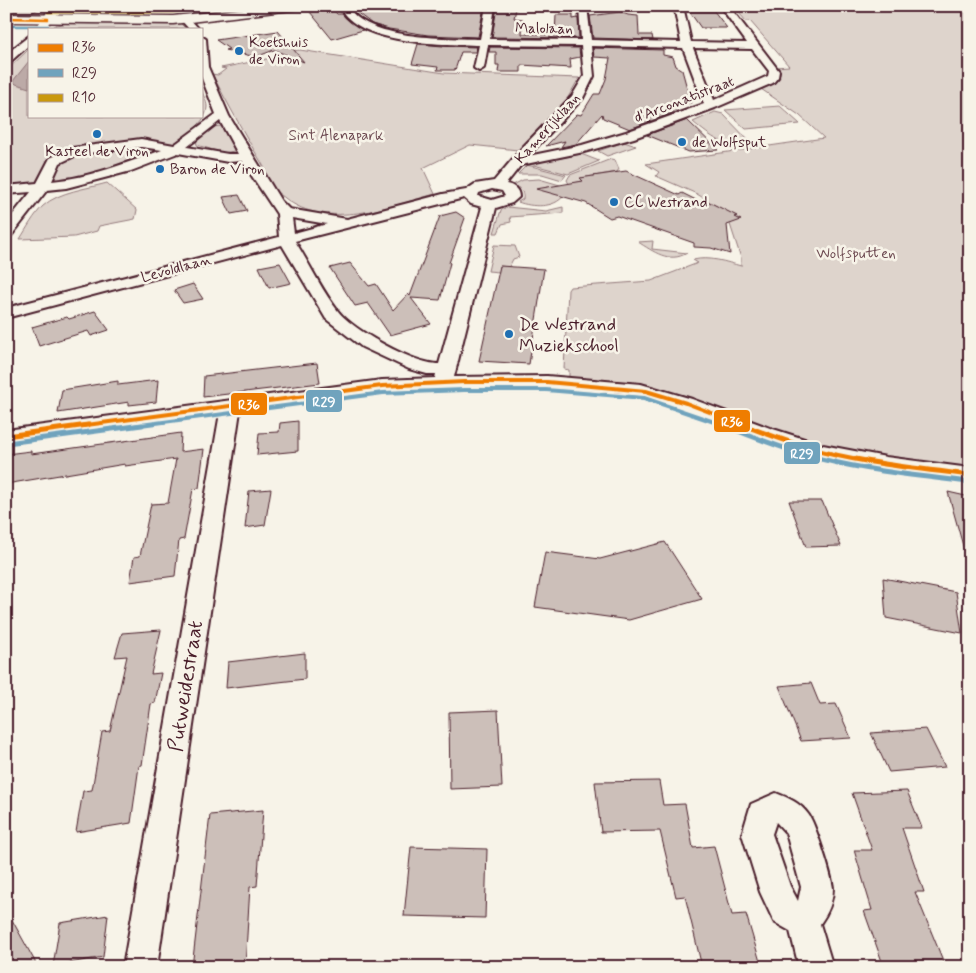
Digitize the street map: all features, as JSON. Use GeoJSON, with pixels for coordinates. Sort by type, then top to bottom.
{"type":"FeatureCollection","features":[{"type":"Feature","properties":{"kind":"street"},"geometry":{"type":"LineString","coordinates":[[44,24],[49,16],[67,6]]}},
{"type":"Feature","properties":{"kind":"street"},"geometry":{"type":"LineString","coordinates":[[6,18],[44,24],[158,21],[185,19],[254,8],[300,6]]}},
{"type":"Feature","properties":{"kind":"street","name":"Malolaan"},"geometry":{"type":"LineString","coordinates":[[343,6],[347,14],[361,25],[380,32],[436,41],[754,46]]}},
{"type":"Feature","properties":{"kind":"street"},"geometry":{"type":"LineString","coordinates":[[479,68],[491,6]]}},
{"type":"Feature","properties":{"kind":"street","name":"Kamerijklaan"},"geometry":{"type":"LineString","coordinates":[[497,186],[577,98],[589,76],[583,6]]}},
{"type":"Feature","properties":{"kind":"street"},"geometry":{"type":"LineString","coordinates":[[678,6],[689,45],[688,49],[711,106]]}},
{"type":"Feature","properties":{"kind":"street","name":"d'Arconatistraat"},"geometry":{"type":"LineString","coordinates":[[518,162],[609,142],[711,106],[766,83],[773,77],[774,71],[724,6]]}},
{"type":"Feature","properties":{"kind":"street"},"geometry":{"type":"LineString","coordinates":[[185,19],[193,28]]}},
{"type":"Feature","properties":{"kind":"street"},"geometry":{"type":"LineString","coordinates":[[6,60],[28,40]]}},
{"type":"Feature","properties":{"kind":"street"},"geometry":{"type":"LineString","coordinates":[[202,53],[203,67],[223,116],[246,157],[276,204],[284,213],[287,240],[332,315],[368,343],[444,376]]}},
{"type":"Feature","properties":{"kind":"street"},"geometry":{"type":"LineString","coordinates":[[6,190],[42,187],[113,172],[177,149],[217,117],[223,116]]}},
{"type":"Feature","properties":{"kind":"street"},"geometry":{"type":"LineString","coordinates":[[6,233],[42,187],[55,161],[76,152],[141,143],[228,158],[246,157]]}},
{"type":"Feature","properties":{"kind":"street"},"geometry":{"type":"LineString","coordinates":[[497,186],[510,191],[512,198],[503,203],[490,204],[471,198],[471,193],[480,187],[497,186]]}},
{"type":"Feature","properties":{"kind":"street","name":"Levoldlaan"},"geometry":{"type":"LineString","coordinates":[[6,313],[443,198],[471,193]]}},
{"type":"Feature","properties":{"kind":"street"},"geometry":{"type":"LineString","coordinates":[[444,376],[482,240],[490,204]]}},
{"type":"Feature","properties":{"kind":"street","name":"Levoldlaan"},"geometry":{"type":"LineString","coordinates":[[284,213],[340,221],[346,224]]}},
{"type":"Feature","properties":{"kind":"street"},"geometry":{"type":"LineString","coordinates":[[6,436],[444,376],[569,382],[644,391],[700,408],[752,429],[803,446],[852,457],[970,475]]}},
{"type":"Feature","properties":{"kind":"street","name":"Putweidestraat"},"geometry":{"type":"LineString","coordinates":[[140,967],[231,406]]}},
{"type":"Feature","properties":{"kind":"street"},"geometry":{"type":"LineString","coordinates":[[803,921],[816,967]]}},
{"type":"Feature","properties":{"kind":"green space"},"geometry":{"type":"Polygon","coordinates":[[[6,6],[35,6],[38,9],[27,16],[6,16],[6,6]]]}},
{"type":"Feature","properties":{"kind":"green space","name":"Wolfsputten"},"geometry":{"type":"Polygon","coordinates":[[[733,6],[970,6],[970,475],[851,457],[700,408],[569,382],[569,370],[564,369],[568,290],[570,287],[651,281],[698,263],[693,260],[699,259],[718,260],[741,266],[741,258],[726,212],[697,194],[656,176],[659,172],[646,164],[824,138],[799,115],[761,89],[774,84],[780,78],[776,67],[789,66],[750,21],[746,21],[733,6]]]}},
{"type":"Feature","properties":{"kind":"green space"},"geometry":{"type":"Polygon","coordinates":[[[179,22],[185,28],[52,28],[56,25],[68,23],[179,22]]]}},
{"type":"Feature","properties":{"kind":"green space"},"geometry":{"type":"Polygon","coordinates":[[[28,50],[28,118],[202,118],[202,91],[207,107],[202,121],[189,134],[148,156],[82,177],[52,183],[6,188],[6,71],[28,50]]]}},
{"type":"Feature","properties":{"kind":"green space","name":"Sint Alenapark"},"geometry":{"type":"Polygon","coordinates":[[[300,50],[444,73],[579,78],[566,101],[518,150],[470,145],[423,168],[435,194],[358,213],[319,213],[301,208],[273,188],[264,167],[212,74],[218,75],[226,69],[221,68],[285,55],[289,51],[300,50]]]}},
{"type":"Feature","properties":{"kind":"green space"},"geometry":{"type":"Polygon","coordinates":[[[780,106],[800,124],[746,129],[725,110],[780,106]]]}},
{"type":"Feature","properties":{"kind":"green space"},"geometry":{"type":"Polygon","coordinates":[[[715,112],[723,114],[753,145],[751,147],[742,147],[726,143],[706,133],[693,122],[715,112]]]}},
{"type":"Feature","properties":{"kind":"green space"},"geometry":{"type":"Polygon","coordinates":[[[222,126],[225,128],[235,149],[234,151],[223,153],[197,145],[196,140],[212,127],[222,126]]]}},
{"type":"Feature","properties":{"kind":"green space"},"geometry":{"type":"Polygon","coordinates":[[[624,142],[636,146],[607,156],[598,151],[624,142]]]}},
{"type":"Feature","properties":{"kind":"green space"},"geometry":{"type":"Polygon","coordinates":[[[581,154],[599,161],[568,174],[530,164],[581,154]]]}},
{"type":"Feature","properties":{"kind":"green space"},"geometry":{"type":"Polygon","coordinates":[[[611,159],[615,160],[619,169],[617,172],[581,178],[583,181],[569,184],[567,180],[570,175],[611,159]]]}},
{"type":"Feature","properties":{"kind":"green space"},"geometry":{"type":"Polygon","coordinates":[[[527,165],[566,175],[562,180],[542,174],[518,174],[527,165]]]}},
{"type":"Feature","properties":{"kind":"green space"},"geometry":{"type":"Polygon","coordinates":[[[539,179],[560,185],[564,195],[555,203],[543,206],[518,202],[523,199],[523,194],[520,189],[513,185],[523,180],[539,179]]]}},
{"type":"Feature","properties":{"kind":"green space"},"geometry":{"type":"Polygon","coordinates":[[[107,183],[137,210],[135,219],[99,226],[97,231],[74,237],[20,239],[37,213],[50,201],[74,191],[107,183]]]}},
{"type":"Feature","properties":{"kind":"green space"},"geometry":{"type":"Polygon","coordinates":[[[507,207],[546,211],[563,207],[563,213],[510,217],[511,222],[502,224],[498,233],[494,233],[501,210],[507,207]]]}},
{"type":"Feature","properties":{"kind":"green space"},"geometry":{"type":"Polygon","coordinates":[[[653,241],[652,249],[687,253],[668,257],[655,252],[638,242],[653,241]]]}},
{"type":"Feature","properties":{"kind":"green space"},"geometry":{"type":"Polygon","coordinates":[[[494,245],[515,246],[519,257],[513,259],[509,267],[500,266],[499,272],[488,271],[494,245]]]}},
{"type":"Feature","properties":{"kind":"shaded area"},"geometry":{"type":"Polygon","coordinates":[[[28,62],[28,88],[16,84],[13,81],[28,62]]]}},
{"type":"Feature","properties":{"kind":"building"},"geometry":{"type":"Polygon","coordinates":[[[368,6],[484,7],[478,37],[428,35],[389,29],[372,24],[355,11],[368,6]]]}},
{"type":"Feature","properties":{"kind":"building"},"geometry":{"type":"Polygon","coordinates":[[[497,7],[516,9],[514,18],[523,19],[522,34],[555,35],[556,15],[573,15],[573,19],[578,18],[579,38],[492,37],[497,7]]]}},
{"type":"Feature","properties":{"kind":"building"},"geometry":{"type":"Polygon","coordinates":[[[332,9],[337,14],[343,14],[348,20],[363,30],[332,39],[310,12],[332,9]]]}},
{"type":"Feature","properties":{"kind":"building"},"geometry":{"type":"Polygon","coordinates":[[[689,11],[714,11],[727,28],[701,28],[689,11]]]}},
{"type":"Feature","properties":{"kind":"building"},"geometry":{"type":"Polygon","coordinates":[[[620,12],[638,16],[639,35],[652,35],[653,40],[593,38],[590,16],[620,12]]]}},
{"type":"Feature","properties":{"kind":"building"},"geometry":{"type":"Polygon","coordinates":[[[278,31],[304,62],[274,50],[256,57],[225,50],[229,49],[216,40],[278,31]]]}},
{"type":"Feature","properties":{"kind":"building"},"geometry":{"type":"Polygon","coordinates":[[[418,44],[477,47],[476,52],[461,52],[455,70],[437,70],[438,67],[412,64],[418,44]]]}},
{"type":"Feature","properties":{"kind":"building"},"geometry":{"type":"Polygon","coordinates":[[[490,47],[579,48],[580,57],[570,59],[571,68],[521,65],[521,72],[498,72],[499,65],[496,65],[496,52],[489,52],[490,47]]]}},
{"type":"Feature","properties":{"kind":"building"},"geometry":{"type":"Polygon","coordinates":[[[593,48],[663,50],[663,55],[673,57],[676,66],[682,70],[691,103],[669,103],[678,111],[630,129],[603,118],[602,114],[576,144],[561,147],[565,141],[546,146],[577,114],[581,115],[594,94],[600,94],[606,79],[610,58],[594,57],[593,48]]]}},
{"type":"Feature","properties":{"kind":"building"},"geometry":{"type":"Polygon","coordinates":[[[687,120],[718,150],[689,152],[647,135],[687,120]]]}},
{"type":"Feature","properties":{"kind":"building"},"geometry":{"type":"Polygon","coordinates":[[[626,171],[679,195],[682,193],[698,201],[709,202],[737,216],[735,217],[741,220],[727,225],[730,254],[711,248],[694,247],[694,243],[617,216],[610,218],[586,203],[536,189],[583,181],[580,178],[626,171]]]}},
{"type":"Feature","properties":{"kind":"building"},"geometry":{"type":"Polygon","coordinates":[[[239,195],[247,211],[231,214],[223,197],[239,195]]]}},
{"type":"Feature","properties":{"kind":"building"},"geometry":{"type":"Polygon","coordinates":[[[456,212],[465,218],[449,263],[440,300],[411,298],[431,324],[390,335],[368,303],[355,306],[330,268],[350,263],[369,286],[376,284],[393,310],[408,294],[410,296],[440,216],[456,212]]]}},
{"type":"Feature","properties":{"kind":"building"},"geometry":{"type":"Polygon","coordinates":[[[280,263],[291,283],[269,288],[259,267],[280,263]]]}},
{"type":"Feature","properties":{"kind":"building","name":"De Westrand Muziekschool"},"geometry":{"type":"Polygon","coordinates":[[[500,266],[544,269],[529,364],[479,361],[500,266]]]}},
{"type":"Feature","properties":{"kind":"building"},"geometry":{"type":"Polygon","coordinates":[[[193,284],[203,299],[183,303],[174,290],[193,284]]]}},
{"type":"Feature","properties":{"kind":"building"},"geometry":{"type":"Polygon","coordinates":[[[95,311],[109,330],[91,336],[88,331],[39,346],[32,327],[95,311]]]}},
{"type":"Feature","properties":{"kind":"building"},"geometry":{"type":"Polygon","coordinates":[[[317,363],[320,383],[203,397],[204,376],[317,363]]]}},
{"type":"Feature","properties":{"kind":"building"},"geometry":{"type":"Polygon","coordinates":[[[158,380],[156,402],[129,405],[129,402],[58,413],[62,390],[118,381],[118,385],[158,380]]]}},
{"type":"Feature","properties":{"kind":"building"},"geometry":{"type":"Polygon","coordinates":[[[298,421],[298,451],[257,455],[259,433],[279,432],[280,423],[298,421]]]}},
{"type":"Feature","properties":{"kind":"building"},"geometry":{"type":"Polygon","coordinates":[[[181,433],[180,452],[204,449],[199,488],[193,489],[184,539],[179,540],[175,576],[130,582],[134,557],[140,556],[151,504],[168,503],[176,459],[125,466],[125,464],[6,484],[6,454],[31,451],[31,454],[181,433]]]}},
{"type":"Feature","properties":{"kind":"building"},"geometry":{"type":"Polygon","coordinates":[[[271,489],[265,525],[245,528],[249,491],[271,489]]]}},
{"type":"Feature","properties":{"kind":"building"},"geometry":{"type":"Polygon","coordinates":[[[948,492],[970,497],[970,552],[965,553],[948,492]]]}},
{"type":"Feature","properties":{"kind":"building"},"geometry":{"type":"Polygon","coordinates":[[[789,501],[822,501],[841,546],[806,547],[789,501]]]}},
{"type":"Feature","properties":{"kind":"building"},"geometry":{"type":"Polygon","coordinates":[[[665,542],[702,599],[629,620],[535,607],[545,552],[600,559],[665,542]]]}},
{"type":"Feature","properties":{"kind":"building"},"geometry":{"type":"Polygon","coordinates":[[[883,578],[956,592],[962,633],[886,618],[883,578]]]}},
{"type":"Feature","properties":{"kind":"building"},"geometry":{"type":"Polygon","coordinates":[[[161,630],[151,674],[161,673],[155,703],[151,704],[142,765],[139,766],[131,823],[76,832],[83,791],[92,790],[102,732],[110,731],[127,656],[115,657],[122,633],[161,630]]]}},
{"type":"Feature","properties":{"kind":"building"},"geometry":{"type":"Polygon","coordinates":[[[305,653],[305,679],[226,688],[228,662],[305,653]]]}},
{"type":"Feature","properties":{"kind":"building"},"geometry":{"type":"Polygon","coordinates":[[[811,683],[820,705],[836,704],[851,738],[801,741],[779,686],[811,683]]]}},
{"type":"Feature","properties":{"kind":"building"},"geometry":{"type":"Polygon","coordinates":[[[498,710],[502,787],[450,789],[449,712],[498,710]]]}},
{"type":"Feature","properties":{"kind":"building"},"geometry":{"type":"Polygon","coordinates":[[[926,729],[945,767],[889,772],[871,733],[926,729]]]}},
{"type":"Feature","properties":{"kind":"building"},"geometry":{"type":"Polygon","coordinates":[[[659,781],[663,805],[685,804],[693,848],[714,846],[732,915],[746,914],[761,965],[702,967],[685,896],[676,897],[660,831],[601,832],[595,782],[659,781]]]}},
{"type":"Feature","properties":{"kind":"building"},"geometry":{"type":"Polygon","coordinates":[[[907,791],[922,828],[902,828],[924,892],[915,892],[944,963],[884,967],[864,911],[872,910],[854,850],[872,850],[852,793],[907,791]]]}},
{"type":"Feature","properties":{"kind":"building"},"geometry":{"type":"Polygon","coordinates":[[[263,810],[257,886],[250,887],[245,967],[192,967],[210,815],[263,810]]]}},
{"type":"Feature","properties":{"kind":"building"},"geometry":{"type":"Polygon","coordinates":[[[411,847],[487,849],[485,918],[404,916],[411,847]]]}},
{"type":"Feature","properties":{"kind":"building"},"geometry":{"type":"Polygon","coordinates":[[[6,909],[38,967],[6,967],[6,909]]]}},
{"type":"Feature","properties":{"kind":"building"},"geometry":{"type":"Polygon","coordinates":[[[108,915],[103,957],[53,966],[60,923],[108,915]]]}},
{"type":"Feature","properties":{"kind":"transit line","name":"R10"},"geometry":{"type":"LineString","coordinates":[[48,12],[173,12],[229,6]]}},
{"type":"Feature","properties":{"kind":"transit line","name":"R36"},"geometry":{"type":"LineString","coordinates":[[6,18],[48,19]]}},
{"type":"Feature","properties":{"kind":"transit line","name":"R29"},"geometry":{"type":"LineString","coordinates":[[6,26],[48,26]]}},
{"type":"Feature","properties":{"kind":"transit line","name":"R36"},"geometry":{"type":"LineString","coordinates":[[6,436],[382,386],[464,382],[547,382],[646,391],[686,403],[782,440],[823,452],[886,464],[970,475]]}},
{"type":"Feature","properties":{"kind":"transit line","name":"R29"},"geometry":{"type":"LineString","coordinates":[[7,443],[383,393],[464,390],[546,390],[644,398],[683,410],[780,447],[821,459],[884,471],[969,482]]}},
{"type":"Feature","properties":{"kind":"place","name":"Koetshuis de Viron"},"geometry":{"type":"Point","coordinates":[239,51]}},
{"type":"Feature","properties":{"kind":"place","name":"Kasteel de Viron"},"geometry":{"type":"Point","coordinates":[97,134]}},
{"type":"Feature","properties":{"kind":"place","name":"de Wolfsput"},"geometry":{"type":"Point","coordinates":[682,142]}},
{"type":"Feature","properties":{"kind":"place","name":"Baron de Viron"},"geometry":{"type":"Point","coordinates":[160,169]}},
{"type":"Feature","properties":{"kind":"place","name":"CC Westrand"},"geometry":{"type":"Point","coordinates":[614,202]}},
{"type":"Feature","properties":{"kind":"place","name":"De Westrand Muziekschool"},"geometry":{"type":"Point","coordinates":[509,334]}}]}
